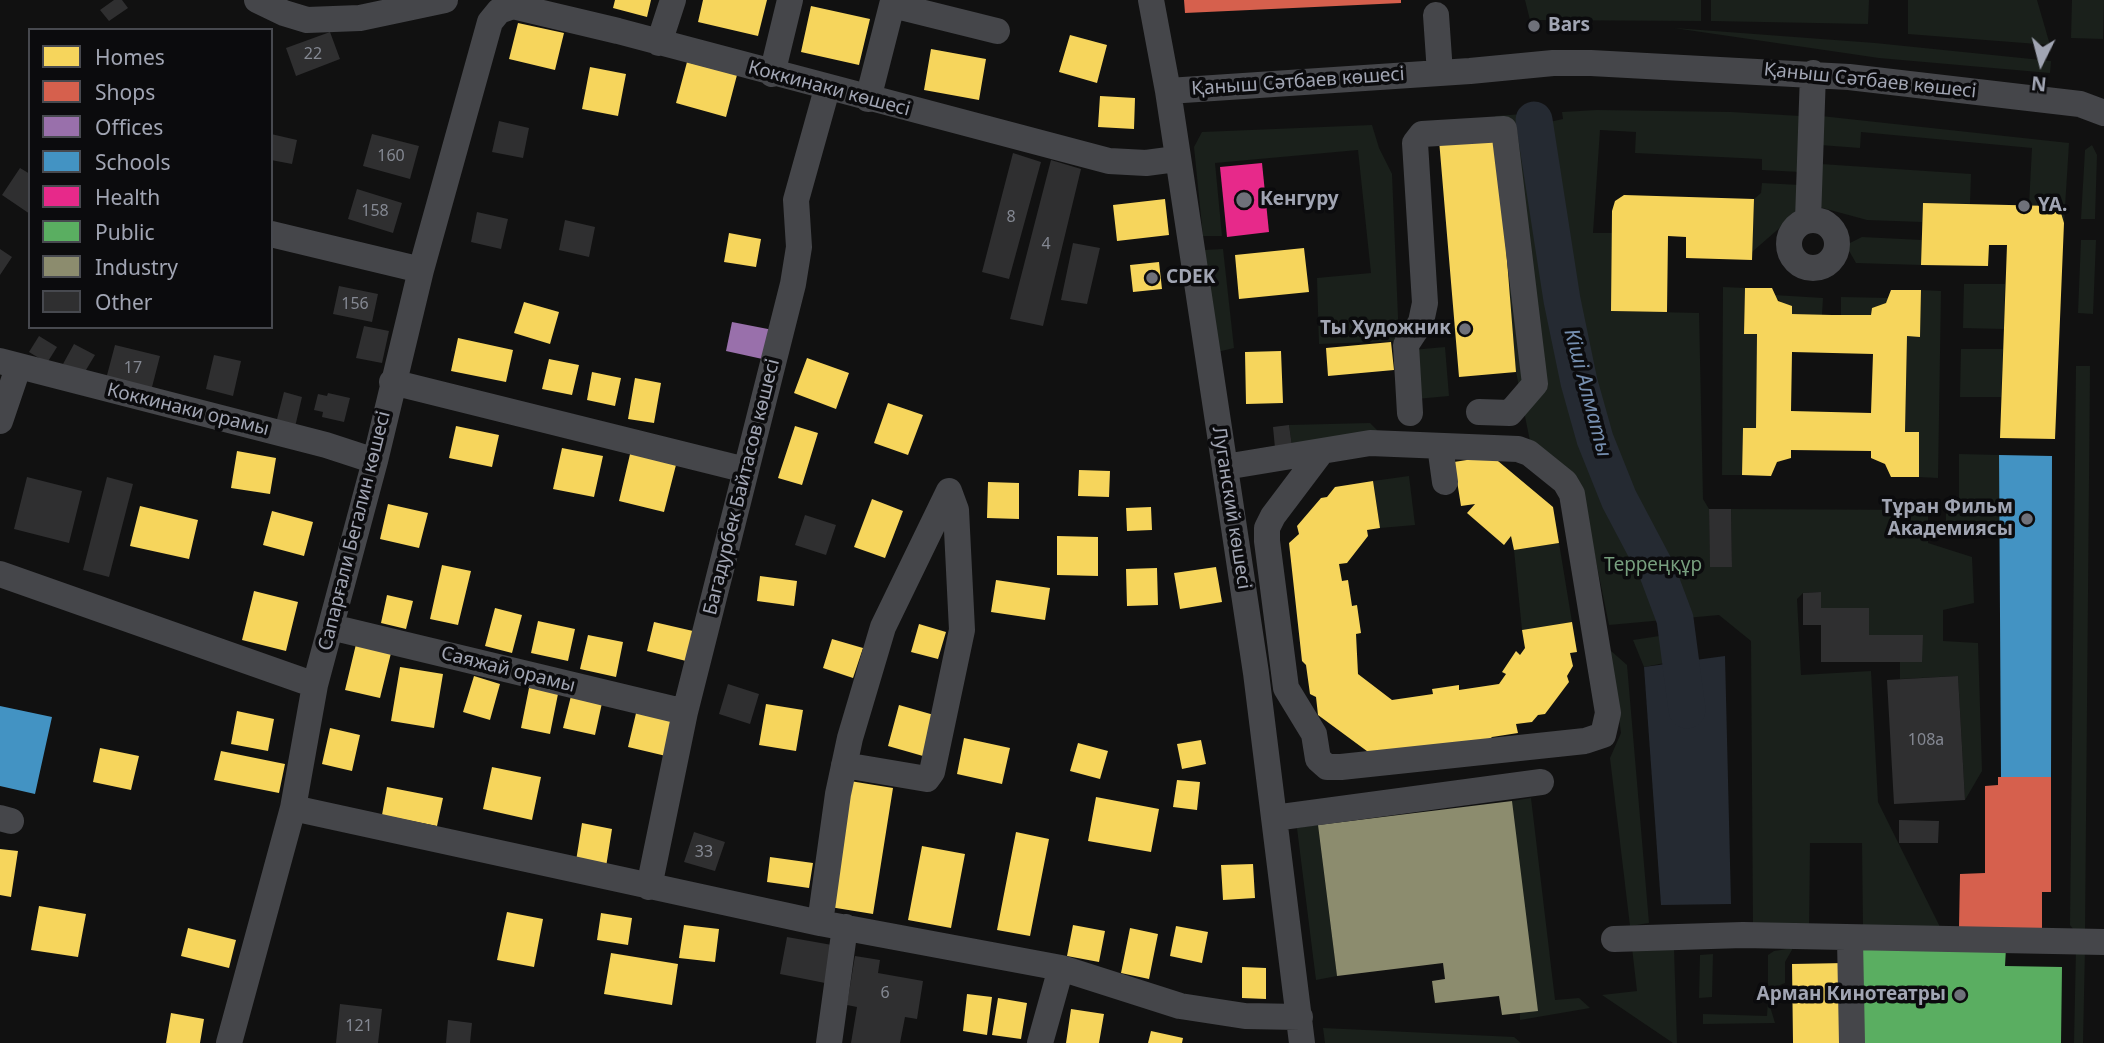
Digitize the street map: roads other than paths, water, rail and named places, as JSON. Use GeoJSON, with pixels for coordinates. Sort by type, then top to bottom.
{"type":"FeatureCollection","features":[{"type":"Feature","properties":{"kind":"street"},"geometry":{"type":"LineString","coordinates":[[257,0],[307,20],[360,19],[445,0]]}},
{"type":"Feature","properties":{"kind":"street"},"geometry":{"type":"LineString","coordinates":[[659,43],[673,0]]}},
{"type":"Feature","properties":{"kind":"street"},"geometry":{"type":"LineString","coordinates":[[772,74],[790,0]]}},
{"type":"Feature","properties":{"kind":"street","name":"Луганский көшесі"},"geometry":{"type":"LineString","coordinates":[[1151,0],[1168,91],[1176,159],[1256,673],[1301,1030]]}},
{"type":"Feature","properties":{"kind":"street"},"geometry":{"type":"LineString","coordinates":[[868,99],[892,5],[997,31]]}},
{"type":"Feature","properties":{"kind":"street","name":"Коккинаки көшесі"},"geometry":{"type":"LineString","coordinates":[[486,11],[499,11],[513,6],[1109,161],[1146,163],[1176,159]]}},
{"type":"Feature","properties":{"kind":"street","name":"Сапарғали Бегалин көшесі"},"geometry":{"type":"LineString","coordinates":[[229,1043],[293,808],[315,685],[375,461],[392,382],[486,11]]}},
{"type":"Feature","properties":{"kind":"street"},"geometry":{"type":"LineString","coordinates":[[1436,15],[1440,73]]}},
{"type":"Feature","properties":{"kind":"street","name":"Қаныш Сәтбаев көшесі"},"geometry":{"type":"LineString","coordinates":[[1168,91],[1470,71],[1553,73],[1634,65],[1813,74],[2080,104],[2104,113]]}},
{"type":"Feature","properties":{"kind":"street"},"geometry":{"type":"LineString","coordinates":[[1808,220],[1813,74]]}},
{"type":"Feature","properties":{"kind":"street","name":"Багадурбек Байтасов көшесі"},"geometry":{"type":"LineString","coordinates":[[649,887],[685,712],[793,284],[799,247],[795,232],[796,200],[827,89]]}},
{"type":"Feature","properties":{"kind":"street"},"geometry":{"type":"LineString","coordinates":[[1410,413],[1406,345],[1421,322],[1425,303],[1415,143],[1422,134],[1504,129],[1535,384],[1510,413],[1479,412]]}},
{"type":"Feature","properties":{"kind":"street"},"geometry":{"type":"LineString","coordinates":[[273,234],[421,270]]}},
{"type":"Feature","properties":{"kind":"street"},"geometry":{"type":"LineString","coordinates":[[0,421],[9,365]]}},
{"type":"Feature","properties":{"kind":"street","name":"Коккинаки орамы"},"geometry":{"type":"LineString","coordinates":[[9,365],[326,445],[375,461]]}},
{"type":"Feature","properties":{"kind":"street"},"geometry":{"type":"LineString","coordinates":[[392,382],[746,470]]}},
{"type":"Feature","properties":{"kind":"street"},"geometry":{"type":"LineString","coordinates":[[1224,467],[1370,443],[1518,449],[1529,453],[1565,481],[1573,495],[1608,713],[1603,735],[1596,739],[1341,768],[1326,767],[1318,759],[1314,734],[1286,688],[1267,541],[1273,516],[1322,451]]}},
{"type":"Feature","properties":{"kind":"street"},"geometry":{"type":"LineString","coordinates":[[1440,446],[1445,482]]}},
{"type":"Feature","properties":{"kind":"street"},"geometry":{"type":"LineString","coordinates":[[829,1043],[832,925],[844,765],[883,626],[949,491],[956,510],[962,630],[932,772],[927,779],[844,765]]}},
{"type":"Feature","properties":{"kind":"street"},"geometry":{"type":"LineString","coordinates":[[0,574],[315,685]]}},
{"type":"Feature","properties":{"kind":"street","name":"Саяжай орамы"},"geometry":{"type":"LineString","coordinates":[[331,627],[685,712]]}},
{"type":"Feature","properties":{"kind":"street"},"geometry":{"type":"LineString","coordinates":[[1274,818],[1541,782]]}},
{"type":"Feature","properties":{"kind":"street"},"geometry":{"type":"LineString","coordinates":[[293,808],[649,887],[1061,968],[1180,1006],[1245,1016],[1301,1030]]}},
{"type":"Feature","properties":{"kind":"street"},"geometry":{"type":"LineString","coordinates":[[1614,939],[1708,935],[2104,942]]}},
{"type":"Feature","properties":{"kind":"street"},"geometry":{"type":"LineString","coordinates":[[1850,939],[1852,1043]]}},
{"type":"Feature","properties":{"kind":"street"},"geometry":{"type":"LineString","coordinates":[[1040,1043],[1061,968]]}},
{"type":"Feature","properties":{"kind":"waterway","name":"Кіші Алматы"},"geometry":{"type":"LineString","coordinates":[[1534,120],[1562,300],[1579,382],[1595,439],[1619,499],[1657,571],[1675,619],[1687,710]]}},
{"type":"Feature","properties":{"kind":"place","name":"Bars"},"geometry":{"type":"Point","coordinates":[1534,26]}},
{"type":"Feature","properties":{"kind":"place","name":"Кенгуру"},"geometry":{"type":"Point","coordinates":[1244,200]}},
{"type":"Feature","properties":{"kind":"place","name":"YA."},"geometry":{"type":"Point","coordinates":[2024,206]}},
{"type":"Feature","properties":{"kind":"place","name":"CDEK"},"geometry":{"type":"Point","coordinates":[1152,278]}},
{"type":"Feature","properties":{"kind":"place","name":"Ты Художник"},"geometry":{"type":"Point","coordinates":[1465,329]}},
{"type":"Feature","properties":{"kind":"place","name":"Тұран Фильм Академиясы"},"geometry":{"type":"Point","coordinates":[2027,519]}},
{"type":"Feature","properties":{"kind":"place","name":"Арман Кинотеатры"},"geometry":{"type":"Point","coordinates":[1960,995]}},
{"type":"Feature","properties":{"kind":"park label","name":"Терреңқұр"},"geometry":{"type":"Point","coordinates":[1653,566]}}]}
